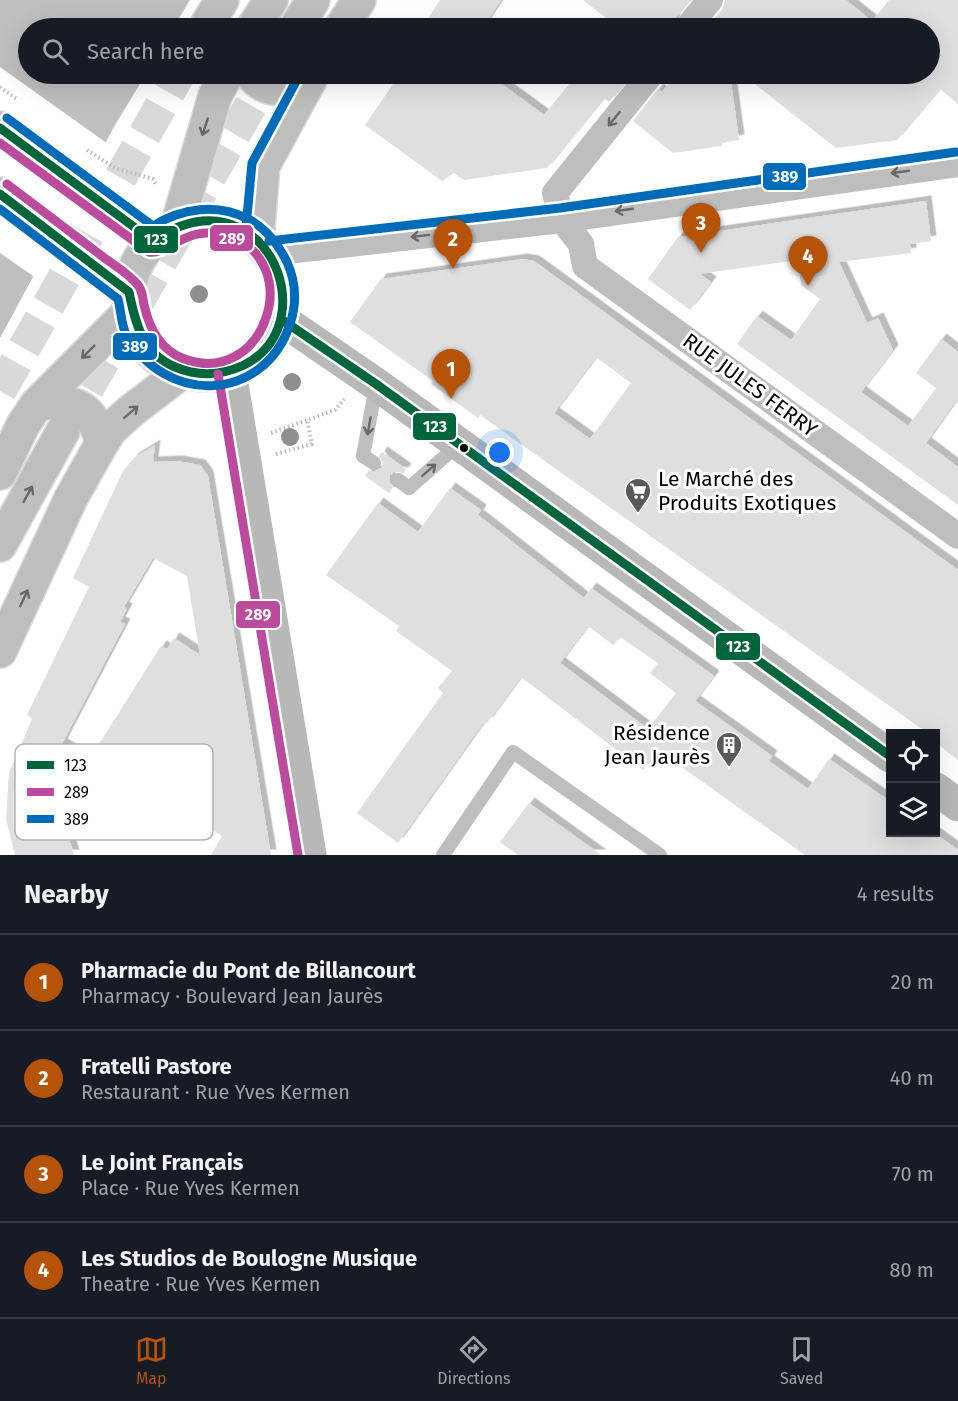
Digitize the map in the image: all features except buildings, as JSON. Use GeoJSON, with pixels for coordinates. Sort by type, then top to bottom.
{"type":"FeatureCollection","features":[{"type":"Feature","properties":{"kind":"main road"},"geometry":{"type":"LineString","coordinates":[[211,18],[222,0]]}},
{"type":"Feature","properties":{"kind":"main road"},"geometry":{"type":"LineString","coordinates":[[259,18],[271,0]]}},
{"type":"Feature","properties":{"kind":"main road"},"geometry":{"type":"LineString","coordinates":[[302,18],[313,0]]}},
{"type":"Feature","properties":{"kind":"main road"},"geometry":{"type":"LineString","coordinates":[[347,18],[359,0]]}},
{"type":"Feature","properties":{"kind":"main road"},"geometry":{"type":"LineString","coordinates":[[165,234],[215,96],[222,84]]}},
{"type":"Feature","properties":{"kind":"main road"},"geometry":{"type":"LineString","coordinates":[[263,84],[281,90],[296,84]]}},
{"type":"Feature","properties":{"kind":"main road"},"geometry":{"type":"LineString","coordinates":[[263,246],[263,165],[307,84]]}},
{"type":"Feature","properties":{"kind":"main road"},"geometry":{"type":"LineString","coordinates":[[0,128],[91,196],[165,234]]}},
{"type":"Feature","properties":{"kind":"main road"},"geometry":{"type":"LineString","coordinates":[[0,194],[64,243],[129,302]]}},
{"type":"Feature","properties":{"kind":"main road"},"geometry":{"type":"LineString","coordinates":[[198,221],[219,221],[239,228],[263,246],[280,274],[284,297],[281,320],[270,342],[252,360],[230,372],[206,375],[182,372],[164,363],[147,349],[136,332],[129,302],[132,273],[140,256],[165,234],[198,221]]}},
{"type":"Feature","properties":{"kind":"main road"},"geometry":{"type":"LineString","coordinates":[[0,473],[23,425],[37,404],[129,302]]}},
{"type":"Feature","properties":{"kind":"main road"},"geometry":{"type":"LineString","coordinates":[[0,651],[71,498],[111,429],[182,372]]}},
{"type":"Feature","properties":{"kind":"main road"},"geometry":{"type":"LineString","coordinates":[[37,404],[57,401],[83,407],[98,425],[102,443]]}},
{"type":"Feature","properties":{"kind":"main road"},"geometry":{"type":"LineString","coordinates":[[0,545],[63,431]]}},
{"type":"Feature","properties":{"kind":"street"},"geometry":{"type":"LineString","coordinates":[[695,18],[710,0]]}},
{"type":"Feature","properties":{"kind":"street"},"geometry":{"type":"LineString","coordinates":[[562,220],[555,193],[643,84]]}},
{"type":"Feature","properties":{"kind":"street"},"geometry":{"type":"LineString","coordinates":[[263,246],[562,220],[958,164]]}},
{"type":"Feature","properties":{"kind":"street","name":"RUE JULES FERRY"},"geometry":{"type":"LineString","coordinates":[[562,220],[581,244],[585,266],[958,536]]}},
{"type":"Feature","properties":{"kind":"street"},"geometry":{"type":"LineString","coordinates":[[281,320],[370,379],[886,752]]}},
{"type":"Feature","properties":{"kind":"street"},"geometry":{"type":"LineString","coordinates":[[230,372],[310,855]]}},
{"type":"Feature","properties":{"kind":"street"},"geometry":{"type":"LineString","coordinates":[[940,792],[958,805]]}},
{"type":"Feature","properties":{"kind":"lane"},"geometry":{"type":"LineString","coordinates":[[370,379],[363,456],[374,463]]}},
{"type":"Feature","properties":{"kind":"lane"},"geometry":{"type":"LineString","coordinates":[[398,480],[409,488],[459,444]]}},
{"type":"Feature","properties":{"kind":"lane"},"geometry":{"type":"LineString","coordinates":[[443,855],[513,752],[660,855]]}},
{"type":"Feature","properties":{"kind":"path"},"geometry":{"type":"LineString","coordinates":[[108,164],[153,179],[165,234]]}},
{"type":"Feature","properties":{"kind":"path"},"geometry":{"type":"LineString","coordinates":[[270,434],[335,410],[370,379]]}},
{"type":"Feature","properties":{"kind":"path"},"geometry":{"type":"LineString","coordinates":[[276,454],[312,444],[307,420]]}},
{"type":"Feature","properties":{"kind":"shaded area"},"geometry":{"type":"Polygon","coordinates":[[[0,0],[190,0],[179,18],[18,18],[18,84],[140,84],[115,125],[0,338],[0,0]]]}},
{"type":"Feature","properties":{"kind":"pier"},"geometry":{"type":"Polygon","coordinates":[[[0,67],[18,80],[18,84],[24,84],[108,144],[36,278],[0,253],[0,67]]]}},
{"type":"Feature","properties":{"kind":"tunnel"},"geometry":{"type":"LineString","coordinates":[[0,391],[173,84]]}},
{"type":"Feature","properties":{"kind":"tunnel"},"geometry":{"type":"LineString","coordinates":[[63,431],[263,84]]}},
{"type":"Feature","properties":{"kind":"transit line","name":"389"},"geometry":{"type":"LineString","coordinates":[[245,238],[252,163],[295,84]]}},
{"type":"Feature","properties":{"kind":"transit line","name":"389"},"geometry":{"type":"LineString","coordinates":[[0,209],[118,299],[126,334],[143,357],[164,374],[188,383],[213,386],[237,381],[259,369],[277,350],[290,324],[294,300],[294,285],[290,270],[275,243],[260,227],[236,214],[212,209],[176,215],[153,226],[7,118]]}},
{"type":"Feature","properties":{"kind":"transit line","name":"123"},"geometry":{"type":"LineString","coordinates":[[0,128],[153,241],[191,223],[225,223],[252,236],[271,258],[281,287],[281,317],[269,344],[244,365],[218,373],[191,372],[163,361],[146,343],[140,332],[129,292],[0,194]]}},
{"type":"Feature","properties":{"kind":"transit line","name":"289"},"geometry":{"type":"LineString","coordinates":[[0,143],[149,252],[156,252],[200,233],[226,235],[251,249],[265,269],[270,294],[266,318],[254,340],[235,356],[211,363],[182,358],[174,354],[167,349],[152,329],[139,286],[7,184]]}},
{"type":"Feature","properties":{"kind":"transit line","name":"389"},"geometry":{"type":"LineString","coordinates":[[269,241],[560,208],[956,152]]}},
{"type":"Feature","properties":{"kind":"transit line","name":"123"},"geometry":{"type":"LineString","coordinates":[[281,319],[376,384],[886,753]]}},
{"type":"Feature","properties":{"kind":"transit line","name":"289"},"geometry":{"type":"LineString","coordinates":[[218,374],[298,855]]}},
{"type":"Feature","properties":{"kind":"place","name":"Le Joint Français"},"geometry":{"type":"Point","coordinates":[701,253]}},
{"type":"Feature","properties":{"kind":"place","name":"Fratelli Pastore"},"geometry":{"type":"Point","coordinates":[453,269]}},
{"type":"Feature","properties":{"kind":"place","name":"Les Studios de Boulogne Musique"},"geometry":{"type":"Point","coordinates":[808,286]}},
{"type":"Feature","properties":{"kind":"place","name":"Pharmacie du Pont de Billancourt"},"geometry":{"type":"Point","coordinates":[451,399]}},
{"type":"Feature","properties":{"kind":"place","name":"Le Marché des Produits Exotiques"},"geometry":{"type":"Point","coordinates":[638,514]}},
{"type":"Feature","properties":{"kind":"place","name":"Résidence Jean Jaurès"},"geometry":{"type":"Point","coordinates":[729,768]}}]}
